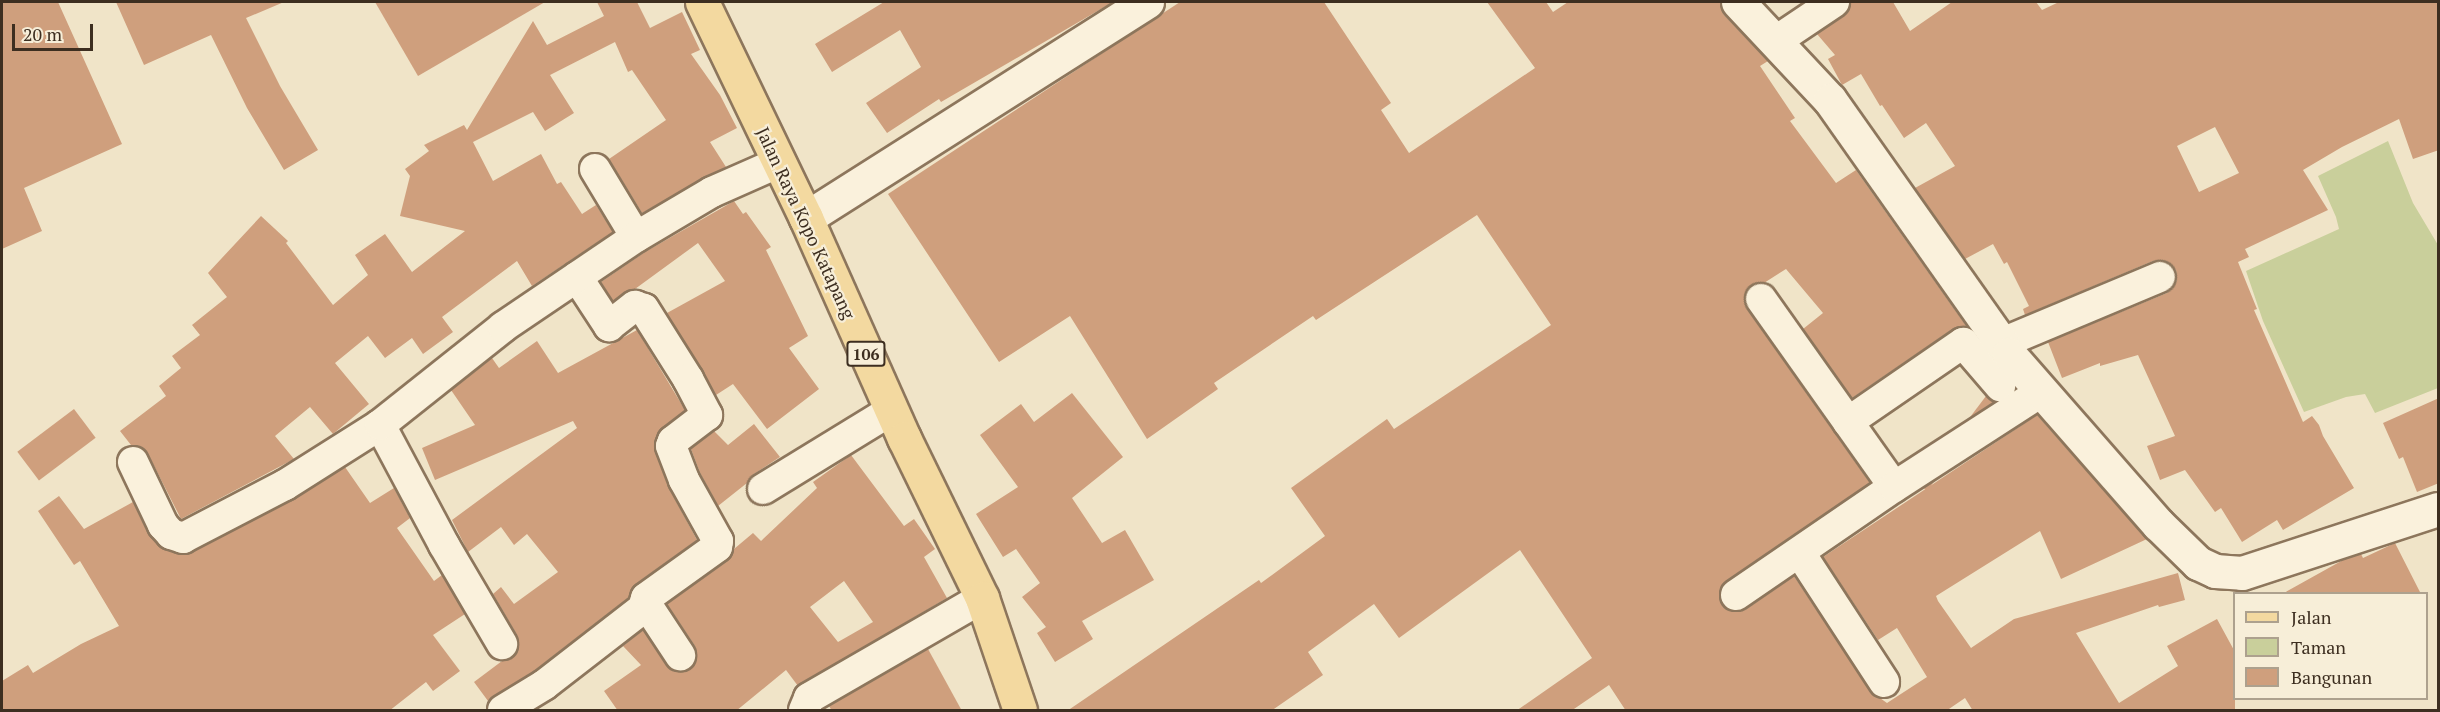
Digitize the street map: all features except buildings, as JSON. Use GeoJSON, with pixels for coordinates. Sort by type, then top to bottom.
{"type":"FeatureCollection","features":[{"type":"Feature","properties":{"kind":"main road","name":"Jalan Raya Kopo Katapang"},"geometry":{"type":"LineString","coordinates":[[702,2],[780,162],[891,410],[981,598],[1020,711]]}},
{"type":"Feature","properties":{"kind":"street"},"geometry":{"type":"LineString","coordinates":[[806,218],[1147,2]]}},
{"type":"Feature","properties":{"kind":"street"},"geometry":{"type":"LineString","coordinates":[[1738,2],[1830,100],[1865,146],[2002,343],[2041,392],[2158,524],[2198,563],[2208,569],[2230,574],[2242,573],[2439,509]]}},
{"type":"Feature","properties":{"kind":"street"},"geometry":{"type":"LineString","coordinates":[[1776,41],[1834,2]]}},
{"type":"Feature","properties":{"kind":"street"},"geometry":{"type":"LineString","coordinates":[[133,462],[163,525],[171,534],[183,538],[285,485],[380,425],[503,327],[636,237],[712,192],[780,162]]}},
{"type":"Feature","properties":{"kind":"street"},"geometry":{"type":"LineString","coordinates":[[595,169],[636,237]]}},
{"type":"Feature","properties":{"kind":"street"},"geometry":{"type":"LineString","coordinates":[[577,277],[609,326],[635,306],[644,309],[688,379],[706,416],[674,441],[671,446],[684,480],[718,541],[717,547],[645,598],[647,605],[680,655]]}},
{"type":"Feature","properties":{"kind":"street"},"geometry":{"type":"LineString","coordinates":[[2002,343],[2160,277]]}},
{"type":"Feature","properties":{"kind":"street"},"geometry":{"type":"LineString","coordinates":[[1761,299],[1894,487]]}},
{"type":"Feature","properties":{"kind":"street"},"geometry":{"type":"LineString","coordinates":[[1848,422],[1963,343],[2000,386]]}},
{"type":"Feature","properties":{"kind":"street"},"geometry":{"type":"LineString","coordinates":[[1736,595],[1894,487],[2041,392]]}},
{"type":"Feature","properties":{"kind":"street"},"geometry":{"type":"LineString","coordinates":[[763,489],[891,410]]}},
{"type":"Feature","properties":{"kind":"street"},"geometry":{"type":"LineString","coordinates":[[380,425],[444,545],[502,644]]}},
{"type":"Feature","properties":{"kind":"street"},"geometry":{"type":"LineString","coordinates":[[1800,553],[1884,682]]}},
{"type":"Feature","properties":{"kind":"street"},"geometry":{"type":"LineString","coordinates":[[804,711],[809,698],[981,598]]}},
{"type":"Feature","properties":{"kind":"street"},"geometry":{"type":"LineString","coordinates":[[504,711],[544,685],[647,605]]}},
{"type":"Feature","properties":{"kind":"green space"},"geometry":{"type":"Polygon","coordinates":[[[2388,141],[2413,203],[2438,245],[2438,388],[2375,413],[2365,394],[2346,397],[2304,412],[2263,321],[2246,271],[2339,229],[2318,176],[2388,141]]]}}]}
